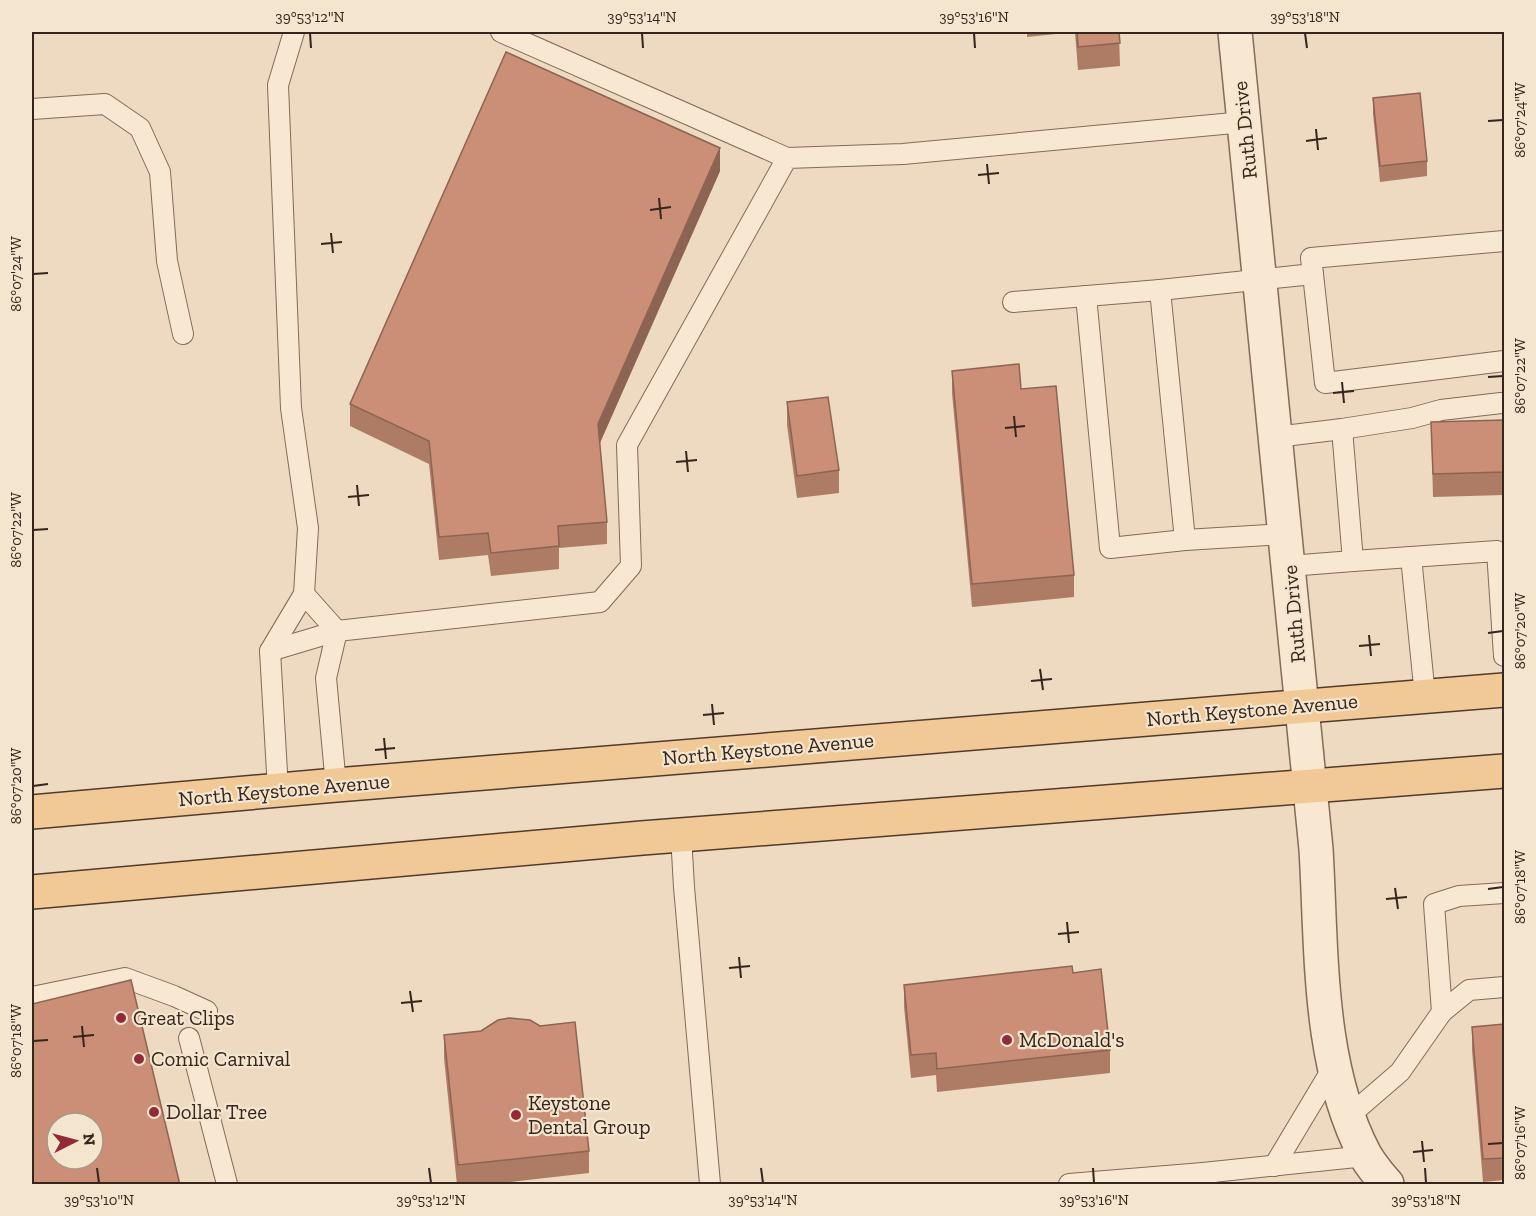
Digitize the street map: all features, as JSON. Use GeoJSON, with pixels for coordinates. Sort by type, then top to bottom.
{"type":"FeatureCollection","features":[{"type":"Feature","properties":{"kind":"main road","name":"North Keystone Avenue"},"geometry":{"type":"LineString","coordinates":[[32,812],[1504,690]]}},
{"type":"Feature","properties":{"kind":"main road"},"geometry":{"type":"LineString","coordinates":[[32,892],[681,835],[1504,771]]}},
{"type":"Feature","properties":{"kind":"street","name":"Ruth Drive"},"geometry":{"type":"LineString","coordinates":[[1235,32],[1316,849],[1323,972],[1331,1053],[1349,1116],[1366,1156],[1387,1185]]}},
{"type":"Feature","properties":{"kind":"lane"},"geometry":{"type":"LineString","coordinates":[[278,790],[270,651],[304,594],[308,528],[291,408],[278,85],[294,32]]}},
{"type":"Feature","properties":{"kind":"lane"},"geometry":{"type":"LineString","coordinates":[[501,32],[787,158],[903,154],[1244,122]]}},
{"type":"Feature","properties":{"kind":"lane"},"geometry":{"type":"LineString","coordinates":[[32,109],[105,104],[140,128],[160,172],[167,261],[183,334]]}},
{"type":"Feature","properties":{"kind":"lane"},"geometry":{"type":"LineString","coordinates":[[270,651],[337,631],[600,603],[631,566],[627,445],[787,158]]}},
{"type":"Feature","properties":{"kind":"lane"},"geometry":{"type":"LineString","coordinates":[[1504,241],[1311,258],[1325,383],[1504,361]]}},
{"type":"Feature","properties":{"kind":"lane"},"geometry":{"type":"LineString","coordinates":[[1013,302],[1313,274]]}},
{"type":"Feature","properties":{"kind":"lane"},"geometry":{"type":"LineString","coordinates":[[1160,290],[1185,540]]}},
{"type":"Feature","properties":{"kind":"lane"},"geometry":{"type":"LineString","coordinates":[[1086,296],[1110,548],[1185,540],[1286,534]]}},
{"type":"Feature","properties":{"kind":"lane"},"geometry":{"type":"LineString","coordinates":[[1276,437],[1412,418],[1441,410],[1501,403]]}},
{"type":"Feature","properties":{"kind":"lane"},"geometry":{"type":"LineString","coordinates":[[1342,429],[1353,561]]}},
{"type":"Feature","properties":{"kind":"lane"},"geometry":{"type":"LineString","coordinates":[[1289,566],[1497,551],[1504,656]]}},
{"type":"Feature","properties":{"kind":"lane"},"geometry":{"type":"LineString","coordinates":[[1411,557],[1425,696]]}},
{"type":"Feature","properties":{"kind":"lane"},"geometry":{"type":"LineString","coordinates":[[304,594],[337,631]]}},
{"type":"Feature","properties":{"kind":"lane"},"geometry":{"type":"LineString","coordinates":[[336,785],[326,678],[337,631]]}},
{"type":"Feature","properties":{"kind":"lane"},"geometry":{"type":"LineString","coordinates":[[681,835],[710,1185]]}},
{"type":"Feature","properties":{"kind":"lane"},"geometry":{"type":"LineString","coordinates":[[1442,1012],[1434,904],[1459,896],[1504,893]]}},
{"type":"Feature","properties":{"kind":"lane"},"geometry":{"type":"LineString","coordinates":[[32,997],[125,978],[207,1011]]}},
{"type":"Feature","properties":{"kind":"lane"},"geometry":{"type":"LineString","coordinates":[[1349,1116],[1400,1072],[1442,1012],[1469,990],[1504,987]]}},
{"type":"Feature","properties":{"kind":"lane"},"geometry":{"type":"LineString","coordinates":[[189,1038],[227,1185]]}},
{"type":"Feature","properties":{"kind":"lane"},"geometry":{"type":"LineString","coordinates":[[1274,1166],[1334,1066]]}},
{"type":"Feature","properties":{"kind":"lane"},"geometry":{"type":"LineString","coordinates":[[1070,1185],[1205,1179],[1274,1166],[1366,1156]]}},
{"type":"Feature","properties":{"kind":"building"},"geometry":{"type":"Polygon","coordinates":[[[1077,32],[1119,32],[1120,43],[1078,47],[1077,32]]]}},
{"type":"Feature","properties":{"kind":"building"},"geometry":{"type":"Polygon","coordinates":[[[506,52],[720,148],[598,424],[607,522],[558,526],[559,546],[491,553],[488,533],[439,537],[429,441],[350,404],[506,52]]]}},
{"type":"Feature","properties":{"kind":"building"},"geometry":{"type":"Polygon","coordinates":[[[1420,93],[1427,161],[1380,166],[1373,98],[1420,93]]]}},
{"type":"Feature","properties":{"kind":"building"},"geometry":{"type":"Polygon","coordinates":[[[1019,364],[1021,389],[1056,386],[1074,575],[972,584],[952,371],[1019,364]]]}},
{"type":"Feature","properties":{"kind":"building"},"geometry":{"type":"Polygon","coordinates":[[[828,397],[839,470],[797,476],[787,402],[828,397]]]}},
{"type":"Feature","properties":{"kind":"building"},"geometry":{"type":"Polygon","coordinates":[[[1504,420],[1504,472],[1433,474],[1431,422],[1504,420]]]}},
{"type":"Feature","properties":{"kind":"building","name":"McDonald's"},"geometry":{"type":"Polygon","coordinates":[[[1072,966],[1073,973],[1101,969],[1110,1050],[937,1069],[936,1053],[911,1055],[904,985],[1072,966]]]}},
{"type":"Feature","properties":{"kind":"building"},"geometry":{"type":"Polygon","coordinates":[[[131,980],[180,1185],[32,1185],[32,1004],[131,980]]]}},
{"type":"Feature","properties":{"kind":"building","name":"Keystone Dental Group"},"geometry":{"type":"Polygon","coordinates":[[[509,1018],[530,1020],[540,1026],[575,1022],[589,1151],[458,1165],[444,1035],[481,1031],[498,1020],[509,1018]]]}},
{"type":"Feature","properties":{"kind":"building"},"geometry":{"type":"Polygon","coordinates":[[[1504,1024],[1504,1158],[1483,1159],[1472,1027],[1504,1024]]]}},
{"type":"Feature","properties":{"kind":"place","name":"Great Clips"},"geometry":{"type":"Point","coordinates":[121,1018]}},
{"type":"Feature","properties":{"kind":"place","name":"McDonald's"},"geometry":{"type":"Point","coordinates":[1007,1040]}},
{"type":"Feature","properties":{"kind":"place","name":"Comic Carnival"},"geometry":{"type":"Point","coordinates":[139,1059]}},
{"type":"Feature","properties":{"kind":"place","name":"Dollar Tree"},"geometry":{"type":"Point","coordinates":[154,1112]}},
{"type":"Feature","properties":{"kind":"place","name":"Keystone Dental Group"},"geometry":{"type":"Point","coordinates":[516,1115]}}]}
